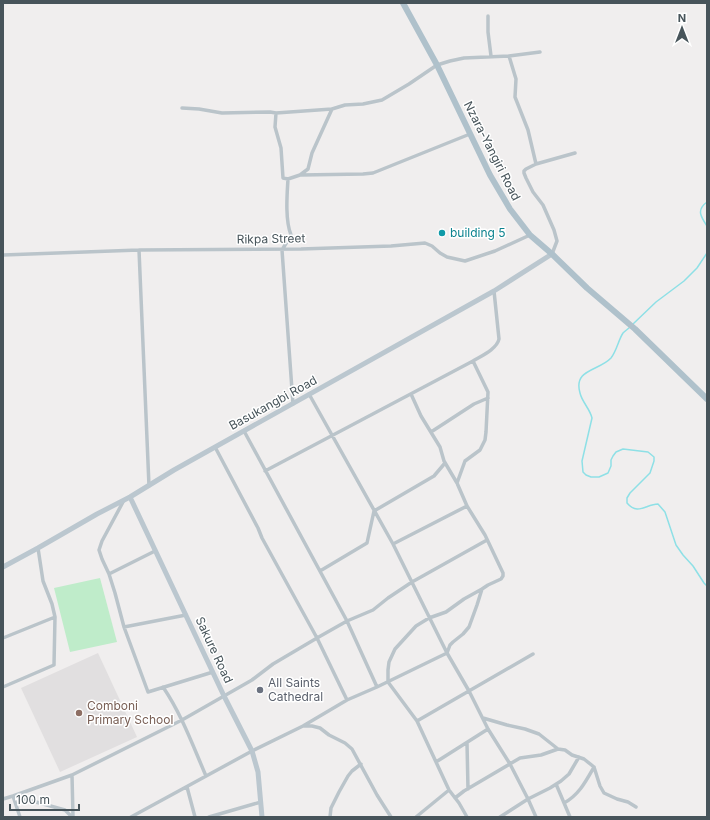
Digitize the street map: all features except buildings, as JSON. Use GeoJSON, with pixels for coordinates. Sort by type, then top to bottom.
{"type":"FeatureCollection","features":[{"type":"Feature","properties":{"kind":"main road","name":"Nzara-Yangiri Road"},"geometry":{"type":"LineString","coordinates":[[403,3],[437,65],[490,175],[510,209],[530,236],[635,329],[707,399]]}},
{"type":"Feature","properties":{"kind":"street"},"geometry":{"type":"LineString","coordinates":[[488,16],[491,56]]}},
{"type":"Feature","properties":{"kind":"street"},"geometry":{"type":"LineString","coordinates":[[182,108],[222,113],[276,113],[332,109],[345,105],[363,104],[382,100],[437,65],[464,58],[509,56],[540,52]]}},
{"type":"Feature","properties":{"kind":"street"},"geometry":{"type":"LineString","coordinates":[[509,56],[516,79],[515,97],[528,130],[536,164]]}},
{"type":"Feature","properties":{"kind":"street"},"geometry":{"type":"LineString","coordinates":[[300,175],[308,169],[312,153],[332,109]]}},
{"type":"Feature","properties":{"kind":"street"},"geometry":{"type":"LineString","coordinates":[[276,113],[275,127],[281,148],[283,178],[288,179],[300,175],[373,173],[470,134]]}},
{"type":"Feature","properties":{"kind":"street"},"geometry":{"type":"LineString","coordinates":[[552,254],[557,241],[554,230],[543,205],[524,173],[526,169],[536,164],[575,153]]}},
{"type":"Feature","properties":{"kind":"street"},"geometry":{"type":"LineString","coordinates":[[288,179],[288,228],[291,235],[282,250],[293,404]]}},
{"type":"Feature","properties":{"kind":"street","name":"Rikpa Street"},"geometry":{"type":"LineString","coordinates":[[3,255],[139,250],[282,250],[425,244],[432,246],[447,257],[465,261],[495,251],[530,236]]}},
{"type":"Feature","properties":{"kind":"street"},"geometry":{"type":"LineString","coordinates":[[139,250],[149,486]]}},
{"type":"Feature","properties":{"kind":"street","name":"Basukangbi Road"},"geometry":{"type":"LineString","coordinates":[[3,567],[123,501],[309,394],[494,291],[552,254]]}},
{"type":"Feature","properties":{"kind":"street"},"geometry":{"type":"LineString","coordinates":[[265,471],[473,361],[493,348],[498,343],[499,339],[494,291]]}},
{"type":"Feature","properties":{"kind":"street"},"geometry":{"type":"LineString","coordinates":[[457,483],[465,461],[480,450],[485,440],[488,392],[473,361]]}},
{"type":"Feature","properties":{"kind":"street"},"geometry":{"type":"LineString","coordinates":[[309,394],[392,544],[447,653],[469,691],[488,729],[510,764],[536,817]]}},
{"type":"Feature","properties":{"kind":"street"},"geometry":{"type":"LineString","coordinates":[[411,394],[421,416],[440,447],[442,458],[457,483],[467,506],[488,540],[503,573],[501,579],[464,599],[446,612],[430,618],[416,626],[395,649],[389,662],[388,682],[417,721],[449,790],[467,817]]}},
{"type":"Feature","properties":{"kind":"street"},"geometry":{"type":"LineString","coordinates":[[431,432],[474,404],[488,398]]}},
{"type":"Feature","properties":{"kind":"street"},"geometry":{"type":"LineString","coordinates":[[244,431],[346,621],[377,687]]}},
{"type":"Feature","properties":{"kind":"street"},"geometry":{"type":"LineString","coordinates":[[215,448],[262,538],[318,638],[347,700]]}},
{"type":"Feature","properties":{"kind":"street"},"geometry":{"type":"LineString","coordinates":[[320,571],[367,543],[374,511],[434,476],[445,463]]}},
{"type":"Feature","properties":{"kind":"street","name":"Sakure Road"},"geometry":{"type":"LineString","coordinates":[[130,497],[224,696],[252,751],[258,772],[262,817]]}},
{"type":"Feature","properties":{"kind":"street"},"geometry":{"type":"LineString","coordinates":[[123,501],[99,550],[109,574],[124,627],[148,692],[213,672]]}},
{"type":"Feature","properties":{"kind":"street"},"geometry":{"type":"LineString","coordinates":[[392,544],[467,506]]}},
{"type":"Feature","properties":{"kind":"street"},"geometry":{"type":"LineString","coordinates":[[4,798],[72,775],[182,720],[252,680],[273,664],[346,621],[373,610],[412,582],[488,540]]}},
{"type":"Feature","properties":{"kind":"street"},"geometry":{"type":"LineString","coordinates":[[3,687],[54,665],[55,617],[52,604],[43,581],[38,548]]}},
{"type":"Feature","properties":{"kind":"street"},"geometry":{"type":"LineString","coordinates":[[109,574],[155,550]]}},
{"type":"Feature","properties":{"kind":"street"},"geometry":{"type":"LineString","coordinates":[[131,817],[252,751],[303,726],[347,700],[447,653],[453,642],[469,627],[478,605],[482,589]]}},
{"type":"Feature","properties":{"kind":"street"},"geometry":{"type":"LineString","coordinates":[[124,627],[186,615]]}},
{"type":"Feature","properties":{"kind":"street"},"geometry":{"type":"LineString","coordinates":[[3,638],[55,617]]}},
{"type":"Feature","properties":{"kind":"street"},"geometry":{"type":"LineString","coordinates":[[417,721],[533,654]]}},
{"type":"Feature","properties":{"kind":"street"},"geometry":{"type":"LineString","coordinates":[[163,687],[182,720],[206,776]]}},
{"type":"Feature","properties":{"kind":"street"},"geometry":{"type":"LineString","coordinates":[[483,718],[507,725],[525,728],[539,734],[558,749]]}},
{"type":"Feature","properties":{"kind":"street"},"geometry":{"type":"LineString","coordinates":[[303,726],[320,728],[352,749],[391,817]]}},
{"type":"Feature","properties":{"kind":"street"},"geometry":{"type":"LineString","coordinates":[[436,762],[488,729]]}},
{"type":"Feature","properties":{"kind":"street"},"geometry":{"type":"LineString","coordinates":[[467,743],[468,789]]}},
{"type":"Feature","properties":{"kind":"street"},"geometry":{"type":"LineString","coordinates":[[455,798],[520,758],[541,755],[558,749],[565,750],[584,759],[594,767],[600,786],[604,792],[616,800],[628,802],[636,807]]}},
{"type":"Feature","properties":{"kind":"street"},"geometry":{"type":"LineString","coordinates":[[500,817],[528,799],[556,784],[569,774],[579,757]]}},
{"type":"Feature","properties":{"kind":"street"},"geometry":{"type":"LineString","coordinates":[[330,817],[331,808],[344,781],[352,771],[361,764]]}},
{"type":"Feature","properties":{"kind":"street"},"geometry":{"type":"LineString","coordinates":[[564,803],[574,796],[583,786],[594,767]]}},
{"type":"Feature","properties":{"kind":"street"},"geometry":{"type":"LineString","coordinates":[[72,775],[72,817]]}},
{"type":"Feature","properties":{"kind":"street"},"geometry":{"type":"LineString","coordinates":[[556,784],[570,817]]}},
{"type":"Feature","properties":{"kind":"street"},"geometry":{"type":"LineString","coordinates":[[187,787],[195,817]]}},
{"type":"Feature","properties":{"kind":"street"},"geometry":{"type":"LineString","coordinates":[[416,817],[449,790]]}},
{"type":"Feature","properties":{"kind":"street"},"geometry":{"type":"LineString","coordinates":[[13,796],[20,817]]}},
{"type":"Feature","properties":{"kind":"street"},"geometry":{"type":"LineString","coordinates":[[13,796],[65,810],[72,817]]}},
{"type":"Feature","properties":{"kind":"street"},"geometry":{"type":"LineString","coordinates":[[210,817],[261,802]]}},
{"type":"Feature","properties":{"kind":"shaded area","name":"Comboni Primary School"},"geometry":{"type":"Polygon","coordinates":[[[98,653],[137,737],[60,772],[21,688],[98,653]]]}},
{"type":"Feature","properties":{"kind":"green space"},"geometry":{"type":"Polygon","coordinates":[[[100,578],[117,642],[70,652],[54,588],[100,578]]]}},
{"type":"Feature","properties":{"kind":"waterway"},"geometry":{"type":"LineString","coordinates":[[707,202],[701,211],[701,217],[707,226]]}},
{"type":"Feature","properties":{"kind":"waterway"},"geometry":{"type":"LineString","coordinates":[[633,324],[656,302],[684,281],[697,268],[707,253]]}},
{"type":"Feature","properties":{"kind":"waterway"},"geometry":{"type":"LineString","coordinates":[[630,327],[623,333],[611,358],[588,371],[580,379],[580,393],[592,418],[582,461],[583,472],[591,477],[599,477],[608,473],[613,456],[616,452],[623,449],[648,452],[654,457],[650,473],[630,493],[627,498],[627,503],[635,509],[658,504],[665,512],[676,545],[707,586]]}},
{"type":"Feature","properties":{"kind":"place","name":"building 5"},"geometry":{"type":"Point","coordinates":[442,233]}},
{"type":"Feature","properties":{"kind":"place","name":"All Saints Cathedral"},"geometry":{"type":"Point","coordinates":[260,690]}},
{"type":"Feature","properties":{"kind":"place","name":"Comboni Primary School"},"geometry":{"type":"Point","coordinates":[79,713]}}]}
